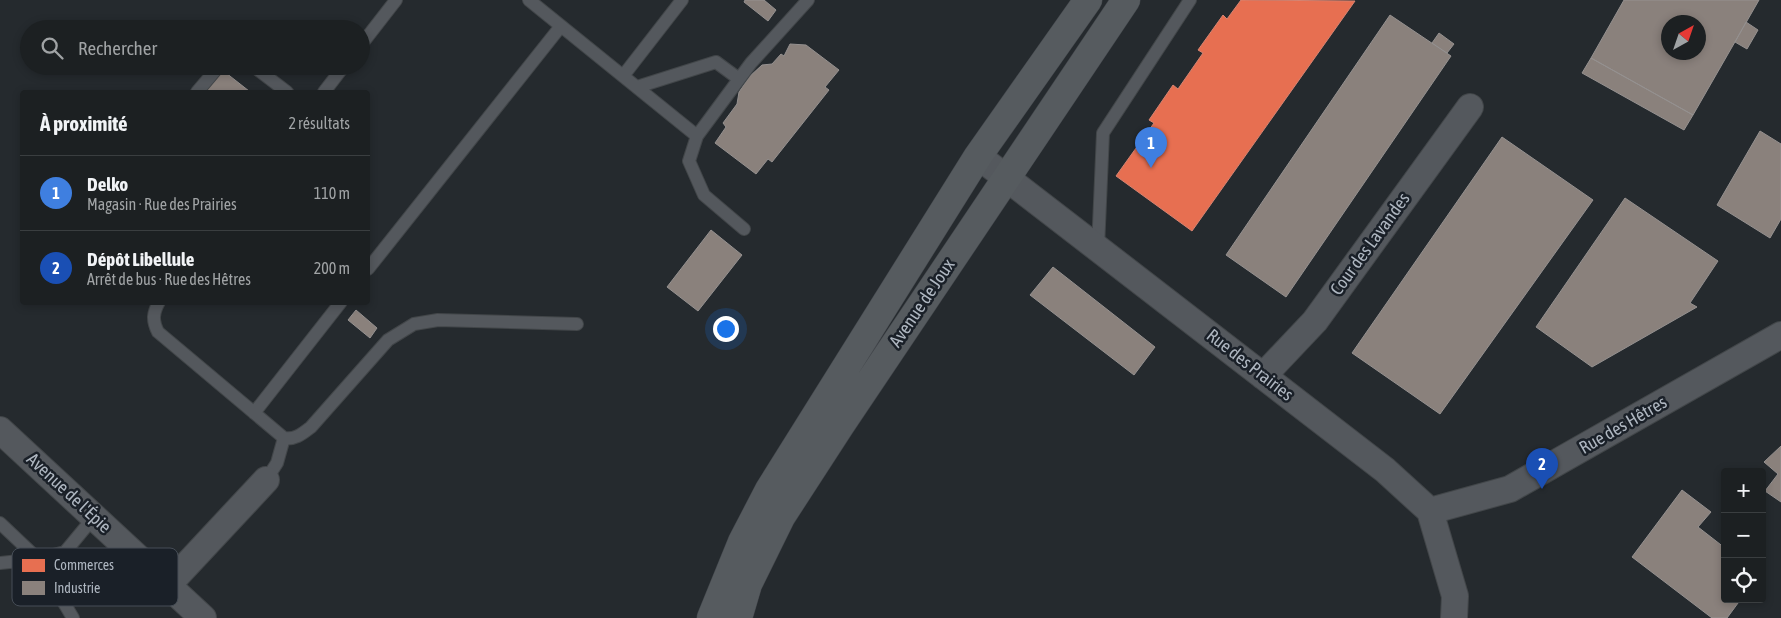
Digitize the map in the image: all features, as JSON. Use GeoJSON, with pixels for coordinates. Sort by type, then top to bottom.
{"type":"FeatureCollection","features":[{"type":"Feature","properties":{"kind":"main road","name":"Avenue de Joux"},"geometry":{"type":"LineString","coordinates":[[711,618],[742,542],[770,490],[978,156],[1088,0]]}},
{"type":"Feature","properties":{"kind":"main road","name":"Avenue de Joux"},"geometry":{"type":"LineString","coordinates":[[738,618],[748,584],[781,517],[1006,177],[1126,0]]}},
{"type":"Feature","properties":{"kind":"street","name":"Cour des Lavandes"},"geometry":{"type":"LineString","coordinates":[[1263,376],[1315,321],[1470,107]]}},
{"type":"Feature","properties":{"kind":"street","name":"Rue des Prairies"},"geometry":{"type":"LineString","coordinates":[[978,156],[1385,470],[1430,511]]}},
{"type":"Feature","properties":{"kind":"street","name":"Rue des Hêtres"},"geometry":{"type":"LineString","coordinates":[[1430,511],[1510,489],[1781,335]]}},
{"type":"Feature","properties":{"kind":"street","name":"Avenue de l'Épie"},"geometry":{"type":"LineString","coordinates":[[0,430],[128,548]]}},
{"type":"Feature","properties":{"kind":"street"},"geometry":{"type":"LineString","coordinates":[[178,574],[266,480]]}},
{"type":"Feature","properties":{"kind":"street"},"geometry":{"type":"LineString","coordinates":[[1430,511],[1455,596],[1454,618]]}},
{"type":"Feature","properties":{"kind":"street","name":"Avenue de l'Épie"},"geometry":{"type":"LineString","coordinates":[[178,594],[204,618]]}},
{"type":"Feature","properties":{"kind":"lane"},"geometry":{"type":"LineString","coordinates":[[370,33],[396,0]]}},
{"type":"Feature","properties":{"kind":"lane"},"geometry":{"type":"LineString","coordinates":[[623,76],[682,0]]}},
{"type":"Feature","properties":{"kind":"lane"},"geometry":{"type":"LineString","coordinates":[[744,229],[704,196],[689,161],[697,136],[751,63],[808,0]]}},
{"type":"Feature","properties":{"kind":"lane"},"geometry":{"type":"LineString","coordinates":[[1098,248],[1103,132],[1190,0]]}},
{"type":"Feature","properties":{"kind":"lane"},"geometry":{"type":"LineString","coordinates":[[532,1],[697,136]]}},
{"type":"Feature","properties":{"kind":"lane"},"geometry":{"type":"LineString","coordinates":[[370,266],[561,26]]}},
{"type":"Feature","properties":{"kind":"lane"},"geometry":{"type":"LineString","coordinates":[[637,87],[716,62],[739,80]]}},
{"type":"Feature","properties":{"kind":"lane"},"geometry":{"type":"LineString","coordinates":[[199,90],[211,75]]}},
{"type":"Feature","properties":{"kind":"lane"},"geometry":{"type":"LineString","coordinates":[[265,75],[284,90]]}},
{"type":"Feature","properties":{"kind":"lane"},"geometry":{"type":"LineString","coordinates":[[326,90],[337,75]]}},
{"type":"Feature","properties":{"kind":"lane"},"geometry":{"type":"LineString","coordinates":[[158,305],[154,312],[154,323],[158,332],[284,438],[291,439],[299,436],[310,427],[388,340],[414,324],[438,320],[577,324]]}},
{"type":"Feature","properties":{"kind":"lane"},"geometry":{"type":"LineString","coordinates":[[254,413],[339,305]]}},
{"type":"Feature","properties":{"kind":"lane"},"geometry":{"type":"LineString","coordinates":[[266,480],[277,464],[284,438]]}},
{"type":"Feature","properties":{"kind":"lane"},"geometry":{"type":"LineString","coordinates":[[68,548],[94,517]]}},
{"type":"Feature","properties":{"kind":"lane"},"geometry":{"type":"LineString","coordinates":[[0,524],[26,548]]}},
{"type":"Feature","properties":{"kind":"lane"},"geometry":{"type":"LineString","coordinates":[[66,606],[73,618]]}},
{"type":"Feature","properties":{"kind":"building: Commerces"},"geometry":{"type":"Polygon","coordinates":[[[1241,0],[1355,1],[1192,231],[1116,176],[1154,123],[1149,120],[1173,85],[1178,89],[1203,53],[1198,50],[1223,15],[1227,19],[1241,0]]]}},
{"type":"Feature","properties":{"kind":"building: Industrie"},"geometry":{"type":"Polygon","coordinates":[[[745,0],[764,0],[776,10],[768,21],[744,2],[745,0]]]}},
{"type":"Feature","properties":{"kind":"building: Industrie"},"geometry":{"type":"Polygon","coordinates":[[[1624,0],[1759,0],[1693,115],[1591,58],[1624,0]]]}},
{"type":"Feature","properties":{"kind":"building: Industrie"},"geometry":{"type":"Polygon","coordinates":[[[1390,15],[1451,56],[1286,297],[1226,255],[1390,15]]]}},
{"type":"Feature","properties":{"kind":"building: Industrie"},"geometry":{"type":"Polygon","coordinates":[[[1746,22],[1758,30],[1747,49],[1735,42],[1746,22]]]}},
{"type":"Feature","properties":{"kind":"building: Industrie"},"geometry":{"type":"Polygon","coordinates":[[[1439,33],[1454,44],[1447,53],[1432,43],[1439,33]]]}},
{"type":"Feature","properties":{"kind":"building: Industrie"},"geometry":{"type":"Polygon","coordinates":[[[790,44],[806,45],[839,70],[825,87],[829,90],[772,162],[768,159],[756,174],[715,143],[726,127],[723,123],[737,104],[739,92],[749,77],[762,65],[772,64],[781,54],[784,56],[790,44]]]}},
{"type":"Feature","properties":{"kind":"building: Industrie"},"geometry":{"type":"Polygon","coordinates":[[[1591,58],[1693,115],[1684,130],[1582,73],[1591,58]]]}},
{"type":"Feature","properties":{"kind":"building: Industrie"},"geometry":{"type":"Polygon","coordinates":[[[216,75],[229,75],[248,90],[205,90],[216,75]]]}},
{"type":"Feature","properties":{"kind":"building: Industrie"},"geometry":{"type":"Polygon","coordinates":[[[1760,131],[1781,144],[1781,219],[1770,238],[1717,205],[1760,131]]]}},
{"type":"Feature","properties":{"kind":"building: Industrie"},"geometry":{"type":"Polygon","coordinates":[[[1502,137],[1593,200],[1440,414],[1352,353],[1502,137]]]}},
{"type":"Feature","properties":{"kind":"building: Industrie"},"geometry":{"type":"Polygon","coordinates":[[[1625,198],[1718,261],[1690,303],[1697,307],[1592,367],[1536,327],[1625,198]]]}},
{"type":"Feature","properties":{"kind":"building: Industrie"},"geometry":{"type":"Polygon","coordinates":[[[711,230],[742,255],[698,311],[667,287],[711,230]]]}},
{"type":"Feature","properties":{"kind":"building: Industrie"},"geometry":{"type":"Polygon","coordinates":[[[1053,267],[1155,347],[1134,375],[1030,295],[1053,267]]]}},
{"type":"Feature","properties":{"kind":"building: Industrie"},"geometry":{"type":"Polygon","coordinates":[[[356,310],[377,328],[370,338],[348,320],[356,310]]]}},
{"type":"Feature","properties":{"kind":"building: Industrie"},"geometry":{"type":"Polygon","coordinates":[[[1781,446],[1781,502],[1766,492],[1778,474],[1764,462],[1781,446]]]}},
{"type":"Feature","properties":{"kind":"building: Industrie"},"geometry":{"type":"Polygon","coordinates":[[[1682,490],[1711,512],[1698,527],[1721,545],[1721,603],[1738,603],[1727,618],[1712,618],[1632,557],[1682,490]]]}},
{"type":"Feature","properties":{"kind":"place","name":"Delko"},"geometry":{"type":"Point","coordinates":[1151,168]}},
{"type":"Feature","properties":{"kind":"place","name":"Dépôt Libellule"},"geometry":{"type":"Point","coordinates":[1542,489]}}]}
